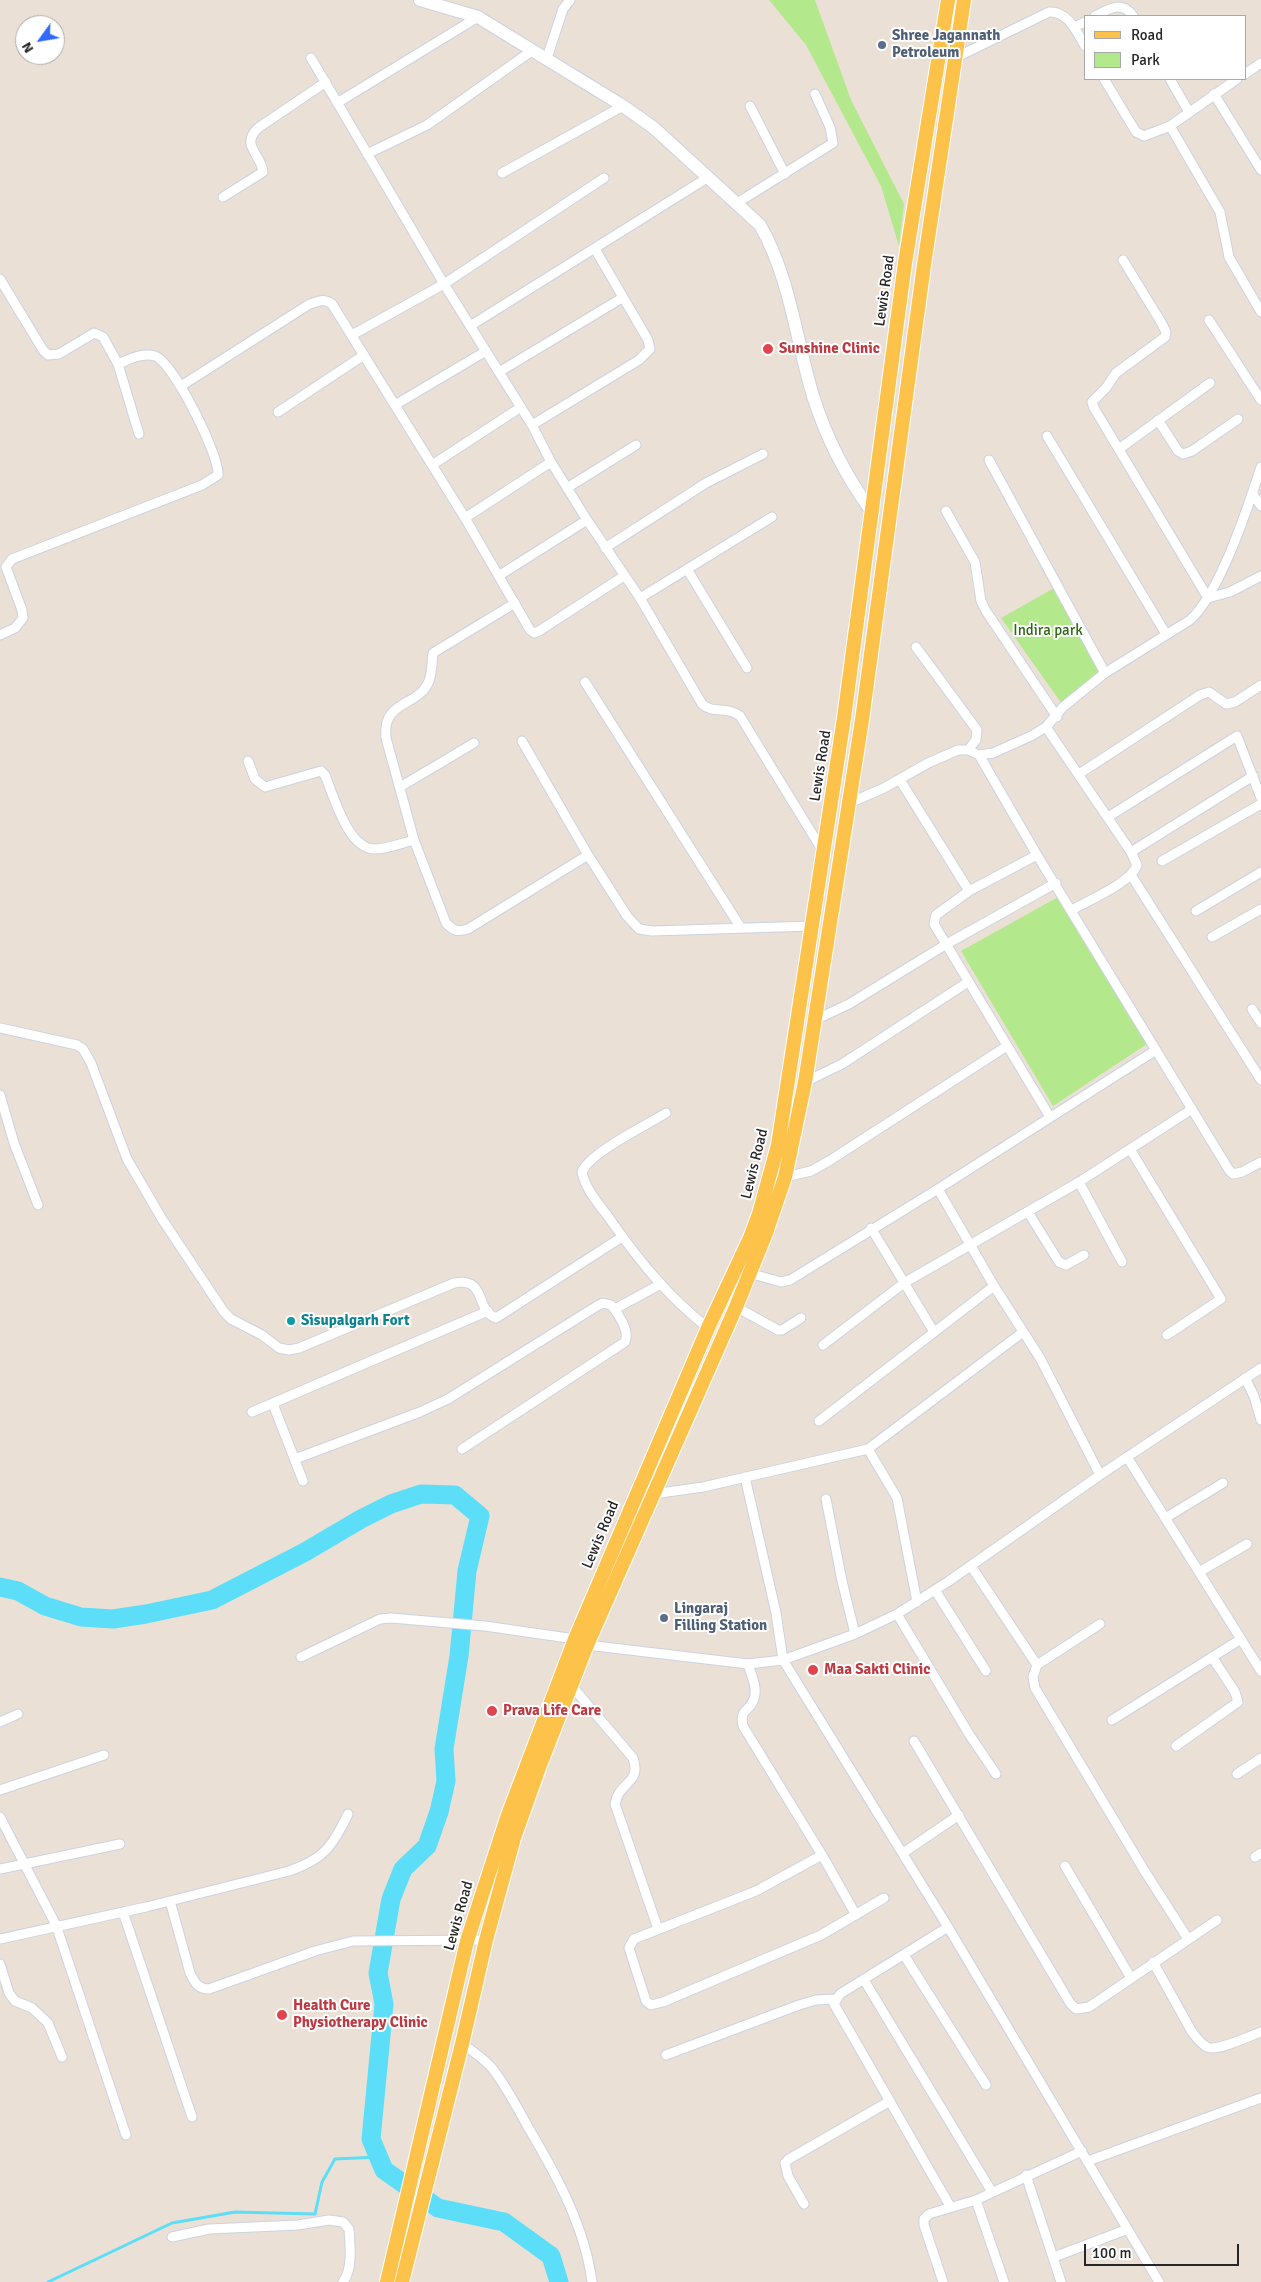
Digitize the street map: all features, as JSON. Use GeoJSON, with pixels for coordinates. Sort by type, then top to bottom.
{"type":"FeatureCollection","features":[{"type":"Feature","properties":{"kind":"main road","name":"Lewis Road"},"geometry":{"type":"LineString","coordinates":[[387,2282],[467,1941],[508,1815],[581,1642],[610,1555],[759,1214],[778,1145],[844,718],[905,262],[948,0]]}},
{"type":"Feature","properties":{"kind":"main road","name":"Lewis Road"},"geometry":{"type":"LineString","coordinates":[[402,2282],[486,1940],[514,1838],[571,1685],[581,1642],[624,1560],[736,1307],[786,1177],[805,1082],[847,805],[862,720],[924,264],[964,0]]}},
{"type":"Feature","properties":{"kind":"main road"},"geometry":{"type":"LineString","coordinates":[[882,442],[899,443]]}},
{"type":"Feature","properties":{"kind":"main road"},"geometry":{"type":"LineString","coordinates":[[844,718],[862,720]]}},
{"type":"Feature","properties":{"kind":"main road"},"geometry":{"type":"LineString","coordinates":[[610,1555],[624,1560]]}},
{"type":"Feature","properties":{"kind":"street"},"geometry":{"type":"LineString","coordinates":[[420,0],[478,17],[623,106],[654,128],[760,225],[770,241],[780,267],[814,398],[852,485],[872,512]]}},
{"type":"Feature","properties":{"kind":"street"},"geometry":{"type":"LineString","coordinates":[[547,58],[563,10],[570,0]]}},
{"type":"Feature","properties":{"kind":"street"},"geometry":{"type":"LineString","coordinates":[[1097,15],[1117,5],[1123,6],[1132,15]]}},
{"type":"Feature","properties":{"kind":"street"},"geometry":{"type":"LineString","coordinates":[[955,58],[1049,12],[1057,12],[1064,15],[1084,44]]}},
{"type":"Feature","properties":{"kind":"street"},"geometry":{"type":"LineString","coordinates":[[337,103],[478,17]]}},
{"type":"Feature","properties":{"kind":"street"},"geometry":{"type":"LineString","coordinates":[[1074,27],[1084,22]]}},
{"type":"Feature","properties":{"kind":"street"},"geometry":{"type":"LineString","coordinates":[[367,154],[427,125],[533,50]]}},
{"type":"Feature","properties":{"kind":"street"},"geometry":{"type":"LineString","coordinates":[[311,58],[444,284],[532,425],[551,462],[605,548],[640,598],[702,704],[713,710],[727,709],[740,716],[824,853]]}},
{"type":"Feature","properties":{"kind":"street"},"geometry":{"type":"LineString","coordinates":[[1246,73],[1261,64]]}},
{"type":"Feature","properties":{"kind":"street"},"geometry":{"type":"LineString","coordinates":[[1105,80],[1136,132],[1144,136],[1170,126],[1235,80]]}},
{"type":"Feature","properties":{"kind":"street"},"geometry":{"type":"LineString","coordinates":[[1171,80],[1189,112]]}},
{"type":"Feature","properties":{"kind":"street"},"geometry":{"type":"LineString","coordinates":[[223,197],[263,172],[250,140],[251,134],[326,82]]}},
{"type":"Feature","properties":{"kind":"street"},"geometry":{"type":"LineString","coordinates":[[736,203],[833,143],[834,136],[815,94]]}},
{"type":"Feature","properties":{"kind":"street"},"geometry":{"type":"LineString","coordinates":[[1214,94],[1261,170]]}},
{"type":"Feature","properties":{"kind":"street"},"geometry":{"type":"LineString","coordinates":[[502,173],[623,106]]}},
{"type":"Feature","properties":{"kind":"street"},"geometry":{"type":"LineString","coordinates":[[750,106],[785,174]]}},
{"type":"Feature","properties":{"kind":"street"},"geometry":{"type":"LineString","coordinates":[[1170,126],[1220,212],[1229,257],[1261,312]]}},
{"type":"Feature","properties":{"kind":"street"},"geometry":{"type":"LineString","coordinates":[[352,335],[444,284],[604,178]]}},
{"type":"Feature","properties":{"kind":"street"},"geometry":{"type":"LineString","coordinates":[[470,326],[707,178]]}},
{"type":"Feature","properties":{"kind":"street"},"geometry":{"type":"LineString","coordinates":[[532,425],[646,354],[650,349],[648,340],[595,249]]}},
{"type":"Feature","properties":{"kind":"street"},"geometry":{"type":"LineString","coordinates":[[1123,260],[1166,332],[1161,342],[1116,373],[1106,388],[1092,402],[1097,414],[1208,598]]}},
{"type":"Feature","properties":{"kind":"street"},"geometry":{"type":"LineString","coordinates":[[0,279],[4,292],[48,355],[59,354],[94,333],[98,333],[108,344],[118,364],[139,434]]}},
{"type":"Feature","properties":{"kind":"street"},"geometry":{"type":"LineString","coordinates":[[499,372],[622,298]]}},
{"type":"Feature","properties":{"kind":"street"},"geometry":{"type":"LineString","coordinates":[[181,386],[318,300],[326,300],[332,304],[352,335],[500,575],[530,630],[534,633],[624,576]]}},
{"type":"Feature","properties":{"kind":"street"},"geometry":{"type":"LineString","coordinates":[[1210,320],[1261,400]]}},
{"type":"Feature","properties":{"kind":"street"},"geometry":{"type":"LineString","coordinates":[[395,405],[486,351]]}},
{"type":"Feature","properties":{"kind":"street"},"geometry":{"type":"LineString","coordinates":[[278,412],[364,355]]}},
{"type":"Feature","properties":{"kind":"street"},"geometry":{"type":"LineString","coordinates":[[0,635],[15,628],[23,618],[22,610],[6,567],[12,559],[202,485],[218,475],[219,468],[210,445],[181,386],[161,360],[156,356],[140,356],[118,364]]}},
{"type":"Feature","properties":{"kind":"street"},"geometry":{"type":"LineString","coordinates":[[1119,449],[1210,383]]}},
{"type":"Feature","properties":{"kind":"street"},"geometry":{"type":"LineString","coordinates":[[432,465],[521,407]]}},
{"type":"Feature","properties":{"kind":"street"},"geometry":{"type":"LineString","coordinates":[[1158,420],[1178,451],[1183,454],[1192,451],[1238,420]]}},
{"type":"Feature","properties":{"kind":"street"},"geometry":{"type":"LineString","coordinates":[[1047,436],[1166,634]]}},
{"type":"Feature","properties":{"kind":"street"},"geometry":{"type":"LineString","coordinates":[[567,488],[636,444]]}},
{"type":"Feature","properties":{"kind":"street"},"geometry":{"type":"LineString","coordinates":[[605,548],[706,483],[764,454]]}},
{"type":"Feature","properties":{"kind":"street"},"geometry":{"type":"LineString","coordinates":[[989,460],[1105,673]]}},
{"type":"Feature","properties":{"kind":"street"},"geometry":{"type":"LineString","coordinates":[[465,518],[551,462]]}},
{"type":"Feature","properties":{"kind":"street"},"geometry":{"type":"LineString","coordinates":[[979,755],[1007,748],[1046,727],[1063,707],[1105,673],[1190,620],[1201,610],[1208,598],[1261,467]]}},
{"type":"Feature","properties":{"kind":"street"},"geometry":{"type":"LineString","coordinates":[[1252,493],[1261,506]]}},
{"type":"Feature","properties":{"kind":"street"},"geometry":{"type":"LineString","coordinates":[[946,511],[975,562],[982,601],[986,612],[1057,716]]}},
{"type":"Feature","properties":{"kind":"street"},"geometry":{"type":"LineString","coordinates":[[640,598],[772,517]]}},
{"type":"Feature","properties":{"kind":"street"},"geometry":{"type":"LineString","coordinates":[[500,575],[587,520]]}},
{"type":"Feature","properties":{"kind":"street"},"geometry":{"type":"LineString","coordinates":[[687,569],[747,668]]}},
{"type":"Feature","properties":{"kind":"street"},"geometry":{"type":"LineString","coordinates":[[1208,598],[1230,592],[1261,576]]}},
{"type":"Feature","properties":{"kind":"street"},"geometry":{"type":"LineString","coordinates":[[515,602],[433,653],[429,682],[414,697],[388,717],[385,726],[386,738],[414,840],[446,923],[454,930],[460,931],[468,929],[588,855]]}},
{"type":"Feature","properties":{"kind":"street"},"geometry":{"type":"LineString","coordinates":[[916,647],[977,730],[976,740],[968,750]]}},
{"type":"Feature","properties":{"kind":"street"},"geometry":{"type":"LineString","coordinates":[[585,682],[741,928]]}},
{"type":"Feature","properties":{"kind":"street"},"geometry":{"type":"LineString","coordinates":[[1078,774],[1200,695],[1209,692],[1226,704],[1235,702],[1261,685]]}},
{"type":"Feature","properties":{"kind":"street"},"geometry":{"type":"LineString","coordinates":[[1046,727],[1132,852],[1137,865],[1131,875],[1072,910]]}},
{"type":"Feature","properties":{"kind":"street"},"geometry":{"type":"LineString","coordinates":[[1108,817],[1237,736],[1252,776],[1260,791]]}},
{"type":"Feature","properties":{"kind":"street"},"geometry":{"type":"LineString","coordinates":[[522,740],[588,855],[626,916],[639,929],[812,926]]}},
{"type":"Feature","properties":{"kind":"street"},"geometry":{"type":"LineString","coordinates":[[400,787],[474,743]]}},
{"type":"Feature","properties":{"kind":"street"},"geometry":{"type":"LineString","coordinates":[[847,805],[900,780],[928,763],[958,750],[968,750],[979,755],[1037,855],[1056,883],[1233,1174],[1242,1172],[1261,1162]]}},
{"type":"Feature","properties":{"kind":"street"},"geometry":{"type":"LineString","coordinates":[[248,761],[255,779],[265,787],[322,771],[352,837],[367,848],[376,849],[414,840]]}},
{"type":"Feature","properties":{"kind":"street"},"geometry":{"type":"LineString","coordinates":[[1132,852],[1252,776]]}},
{"type":"Feature","properties":{"kind":"street"},"geometry":{"type":"LineString","coordinates":[[900,780],[969,891]]}},
{"type":"Feature","properties":{"kind":"street"},"geometry":{"type":"LineString","coordinates":[[1162,861],[1261,804]]}},
{"type":"Feature","properties":{"kind":"street"},"geometry":{"type":"LineString","coordinates":[[1037,855],[969,891],[936,915],[934,924],[1050,1117]]}},
{"type":"Feature","properties":{"kind":"street"},"geometry":{"type":"LineString","coordinates":[[1196,911],[1261,872]]}},
{"type":"Feature","properties":{"kind":"street"},"geometry":{"type":"LineString","coordinates":[[1131,875],[1261,1080]]}},
{"type":"Feature","properties":{"kind":"street"},"geometry":{"type":"LineString","coordinates":[[815,1020],[849,1004],[945,945],[1056,883]]}},
{"type":"Feature","properties":{"kind":"street"},"geometry":{"type":"LineString","coordinates":[[1212,937],[1261,909]]}},
{"type":"Feature","properties":{"kind":"street"},"geometry":{"type":"LineString","coordinates":[[805,1082],[842,1064],[968,982]]}},
{"type":"Feature","properties":{"kind":"street"},"geometry":{"type":"LineString","coordinates":[[1252,1008],[1261,1023]]}},
{"type":"Feature","properties":{"kind":"street"},"geometry":{"type":"LineString","coordinates":[[0,1028],[77,1045],[83,1049],[91,1063],[127,1159],[162,1219],[224,1312],[231,1319],[262,1335],[279,1348],[289,1350],[299,1348],[458,1282],[470,1283],[475,1287],[488,1311],[496,1318],[622,1237]]}},
{"type":"Feature","properties":{"kind":"street"},"geometry":{"type":"LineString","coordinates":[[786,1177],[811,1171],[829,1161],[1007,1046]]}},
{"type":"Feature","properties":{"kind":"street"},"geometry":{"type":"LineString","coordinates":[[749,1273],[781,1282],[790,1280],[938,1189],[1156,1050]]}},
{"type":"Feature","properties":{"kind":"street"},"geometry":{"type":"LineString","coordinates":[[0,1095],[14,1143],[38,1206]]}},
{"type":"Feature","properties":{"kind":"street"},"geometry":{"type":"LineString","coordinates":[[823,1345],[904,1282],[1079,1182],[1192,1109]]}},
{"type":"Feature","properties":{"kind":"street"},"geometry":{"type":"LineString","coordinates":[[666,1113],[595,1156],[584,1166],[582,1172],[590,1191],[659,1285],[708,1328]]}},
{"type":"Feature","properties":{"kind":"street"},"geometry":{"type":"LineString","coordinates":[[1130,1149],[1221,1299],[1167,1335]]}},
{"type":"Feature","properties":{"kind":"street"},"geometry":{"type":"LineString","coordinates":[[1079,1182],[1122,1262]]}},
{"type":"Feature","properties":{"kind":"street"},"geometry":{"type":"LineString","coordinates":[[938,1189],[970,1246],[1053,1382],[1100,1475]]}},
{"type":"Feature","properties":{"kind":"street"},"geometry":{"type":"LineString","coordinates":[[1028,1212],[1059,1262],[1066,1265],[1084,1255]]}},
{"type":"Feature","properties":{"kind":"street"},"geometry":{"type":"LineString","coordinates":[[872,1228],[934,1332]]}},
{"type":"Feature","properties":{"kind":"street"},"geometry":{"type":"LineString","coordinates":[[615,1309],[659,1285]]}},
{"type":"Feature","properties":{"kind":"street"},"geometry":{"type":"LineString","coordinates":[[819,1421],[994,1286]]}},
{"type":"Feature","properties":{"kind":"street"},"geometry":{"type":"LineString","coordinates":[[295,1459],[402,1419],[448,1399],[597,1306],[607,1303],[615,1309],[628,1337],[621,1346],[462,1449]]}},
{"type":"Feature","properties":{"kind":"street"},"geometry":{"type":"LineString","coordinates":[[736,1307],[778,1330],[782,1330],[801,1318]]}},
{"type":"Feature","properties":{"kind":"street"},"geometry":{"type":"LineString","coordinates":[[252,1412],[488,1311]]}},
{"type":"Feature","properties":{"kind":"street"},"geometry":{"type":"LineString","coordinates":[[653,1494],[703,1488],[868,1449],[1024,1332]]}},
{"type":"Feature","properties":{"kind":"street"},"geometry":{"type":"LineString","coordinates":[[301,1657],[380,1619],[391,1618],[428,1619],[485,1626],[581,1642],[748,1664],[783,1660],[855,1634],[897,1614],[971,1566],[1100,1475],[1261,1368]]}},
{"type":"Feature","properties":{"kind":"street"},"geometry":{"type":"LineString","coordinates":[[1245,1378],[1254,1396],[1261,1420]]}},
{"type":"Feature","properties":{"kind":"street"},"geometry":{"type":"LineString","coordinates":[[273,1404],[303,1481]]}},
{"type":"Feature","properties":{"kind":"street"},"geometry":{"type":"LineString","coordinates":[[868,1449],[896,1498],[916,1602]]}},
{"type":"Feature","properties":{"kind":"street"},"geometry":{"type":"LineString","coordinates":[[1127,1457],[1167,1518],[1261,1672]]}},
{"type":"Feature","properties":{"kind":"street"},"geometry":{"type":"LineString","coordinates":[[745,1477],[776,1613],[783,1660],[948,1927],[1159,2282]]}},
{"type":"Feature","properties":{"kind":"street"},"geometry":{"type":"LineString","coordinates":[[1167,1518],[1223,1483]]}},
{"type":"Feature","properties":{"kind":"street"},"geometry":{"type":"LineString","coordinates":[[826,1499],[842,1581],[855,1634]]}},
{"type":"Feature","properties":{"kind":"street"},"geometry":{"type":"LineString","coordinates":[[1200,1572],[1247,1544]]}},
{"type":"Feature","properties":{"kind":"street"},"geometry":{"type":"LineString","coordinates":[[971,1566],[1037,1666]]}},
{"type":"Feature","properties":{"kind":"street"},"geometry":{"type":"LineString","coordinates":[[934,1590],[986,1671]]}},
{"type":"Feature","properties":{"kind":"street"},"geometry":{"type":"LineString","coordinates":[[897,1614],[969,1734],[996,1774]]}},
{"type":"Feature","properties":{"kind":"street"},"geometry":{"type":"LineString","coordinates":[[1100,1624],[1037,1666],[1033,1677],[1035,1688],[1144,1870],[1188,1939]]}},
{"type":"Feature","properties":{"kind":"street"},"geometry":{"type":"LineString","coordinates":[[1112,1720],[1241,1640]]}},
{"type":"Feature","properties":{"kind":"street"},"geometry":{"type":"LineString","coordinates":[[1176,1746],[1238,1702],[1235,1692],[1212,1657]]}},
{"type":"Feature","properties":{"kind":"street"},"geometry":{"type":"LineString","coordinates":[[748,1664],[755,1689],[755,1698],[743,1712],[743,1726],[822,1855],[856,1915]]}},
{"type":"Feature","properties":{"kind":"street"},"geometry":{"type":"LineString","coordinates":[[571,1685],[632,1758],[636,1768],[636,1775],[616,1797],[615,1804],[658,1929]]}},
{"type":"Feature","properties":{"kind":"street"},"geometry":{"type":"LineString","coordinates":[[0,1722],[18,1714]]}},
{"type":"Feature","properties":{"kind":"street"},"geometry":{"type":"LineString","coordinates":[[914,1741],[1070,2003],[1076,2009],[1089,2007],[1217,1920]]}},
{"type":"Feature","properties":{"kind":"street"},"geometry":{"type":"LineString","coordinates":[[0,1790],[104,1755]]}},
{"type":"Feature","properties":{"kind":"street"},"geometry":{"type":"LineString","coordinates":[[1237,1774],[1261,1758]]}},
{"type":"Feature","properties":{"kind":"street"},"geometry":{"type":"LineString","coordinates":[[0,1939],[170,1901],[289,1871],[309,1864],[325,1853],[348,1814]]}},
{"type":"Feature","properties":{"kind":"street"},"geometry":{"type":"LineString","coordinates":[[903,1853],[959,1815]]}},
{"type":"Feature","properties":{"kind":"street"},"geometry":{"type":"LineString","coordinates":[[1,1822],[56,1926],[126,2134]]}},
{"type":"Feature","properties":{"kind":"street"},"geometry":{"type":"LineString","coordinates":[[0,1869],[120,1844]]}},
{"type":"Feature","properties":{"kind":"street"},"geometry":{"type":"LineString","coordinates":[[822,1855],[756,1891],[634,1939],[628,1948],[646,2001],[651,2005],[663,2002],[794,1948],[884,1898]]}},
{"type":"Feature","properties":{"kind":"street"},"geometry":{"type":"LineString","coordinates":[[1065,1866],[1130,1978]]}},
{"type":"Feature","properties":{"kind":"street"},"geometry":{"type":"LineString","coordinates":[[170,1901],[190,1973],[195,1984],[201,1989],[209,1989],[316,1951],[354,1940],[486,1940]]}},
{"type":"Feature","properties":{"kind":"street"},"geometry":{"type":"LineString","coordinates":[[123,1912],[192,2116]]}},
{"type":"Feature","properties":{"kind":"street"},"geometry":{"type":"LineString","coordinates":[[666,2055],[799,2005],[816,2000],[836,1999],[948,1927]]}},
{"type":"Feature","properties":{"kind":"street"},"geometry":{"type":"LineString","coordinates":[[904,1956],[986,2085]]}},
{"type":"Feature","properties":{"kind":"street"},"geometry":{"type":"LineString","coordinates":[[1153,1962],[1192,2032],[1208,2048],[1217,2048],[1261,2032]]}},
{"type":"Feature","properties":{"kind":"street"},"geometry":{"type":"LineString","coordinates":[[0,1964],[9,1993],[15,2001],[32,2008],[48,2023],[62,2057]]}},
{"type":"Feature","properties":{"kind":"street"},"geometry":{"type":"LineString","coordinates":[[864,1980],[992,2192]]}},
{"type":"Feature","properties":{"kind":"street"},"geometry":{"type":"LineString","coordinates":[[836,1999],[834,2004],[836,2011],[950,2206]]}},
{"type":"Feature","properties":{"kind":"street"},"geometry":{"type":"LineString","coordinates":[[462,2044],[491,2068],[510,2095],[546,2156],[578,2225],[589,2263],[592,2282]]}},
{"type":"Feature","properties":{"kind":"street"},"geometry":{"type":"LineString","coordinates":[[1088,2161],[1261,2098]]}},
{"type":"Feature","properties":{"kind":"street"},"geometry":{"type":"LineString","coordinates":[[804,2204],[788,2176],[785,2163],[789,2158],[890,2102]]}},
{"type":"Feature","properties":{"kind":"street"},"geometry":{"type":"LineString","coordinates":[[943,2282],[926,2234],[924,2219],[929,2214],[950,2206],[976,2200],[1026,2175],[1082,2151]]}},
{"type":"Feature","properties":{"kind":"street"},"geometry":{"type":"LineString","coordinates":[[1026,2175],[1061,2282]]}},
{"type":"Feature","properties":{"kind":"street"},"geometry":{"type":"LineString","coordinates":[[976,2200],[1004,2282]]}},
{"type":"Feature","properties":{"kind":"street"},"geometry":{"type":"LineString","coordinates":[[172,2237],[209,2229],[298,2225],[329,2220],[343,2222],[349,2229],[350,2240],[348,2274],[342,2282]]}},
{"type":"Feature","properties":{"kind":"street"},"geometry":{"type":"LineString","coordinates":[[1054,2257],[1128,2229]]}},
{"type":"Feature","properties":{"kind":"green space"},"geometry":{"type":"Polygon","coordinates":[[[769,0],[815,0],[851,100],[904,204],[899,246],[881,186],[806,45],[769,0]]]}},
{"type":"Feature","properties":{"kind":"green space","name":"Indira park"},"geometry":{"type":"Polygon","coordinates":[[[1056,587],[1104,669],[1062,704],[1001,618],[1056,587]]]}},
{"type":"Feature","properties":{"kind":"green space"},"geometry":{"type":"Polygon","coordinates":[[[1058,897],[1147,1044],[1053,1106],[961,951],[1058,897]]]}},
{"type":"Feature","properties":{"kind":"waterway"},"geometry":{"type":"LineString","coordinates":[[0,1587],[18,1591],[45,1606],[81,1617],[113,1619],[212,1600],[305,1552],[361,1519],[391,1504],[421,1494],[455,1495],[480,1516],[467,1571],[459,1656],[444,1749],[446,1781],[439,1812],[427,1846],[403,1869],[391,1899],[378,1973],[384,2004],[371,2139],[384,2170],[438,2208],[504,2222],[551,2256],[559,2282]]}},
{"type":"Feature","properties":{"kind":"waterway"},"geometry":{"type":"LineString","coordinates":[[48,2282],[172,2223],[235,2212],[315,2214],[322,2182],[335,2159],[378,2157]]}},
{"type":"Feature","properties":{"kind":"place","name":"Shree Jagannath Petroleum"},"geometry":{"type":"Point","coordinates":[882,45]}},
{"type":"Feature","properties":{"kind":"place","name":"Sunshine Clinic"},"geometry":{"type":"Point","coordinates":[768,349]}},
{"type":"Feature","properties":{"kind":"place","name":"Sisupalgarh Fort"},"geometry":{"type":"Point","coordinates":[291,1321]}},
{"type":"Feature","properties":{"kind":"place","name":"Lingaraj Filling Station"},"geometry":{"type":"Point","coordinates":[664,1618]}},
{"type":"Feature","properties":{"kind":"place","name":"Maa Sakti Clinic"},"geometry":{"type":"Point","coordinates":[813,1670]}},
{"type":"Feature","properties":{"kind":"place","name":"Prava Life Care"},"geometry":{"type":"Point","coordinates":[492,1711]}},
{"type":"Feature","properties":{"kind":"place","name":"Health Cure Physiotherapy Clinic"},"geometry":{"type":"Point","coordinates":[282,2015]}}]}
